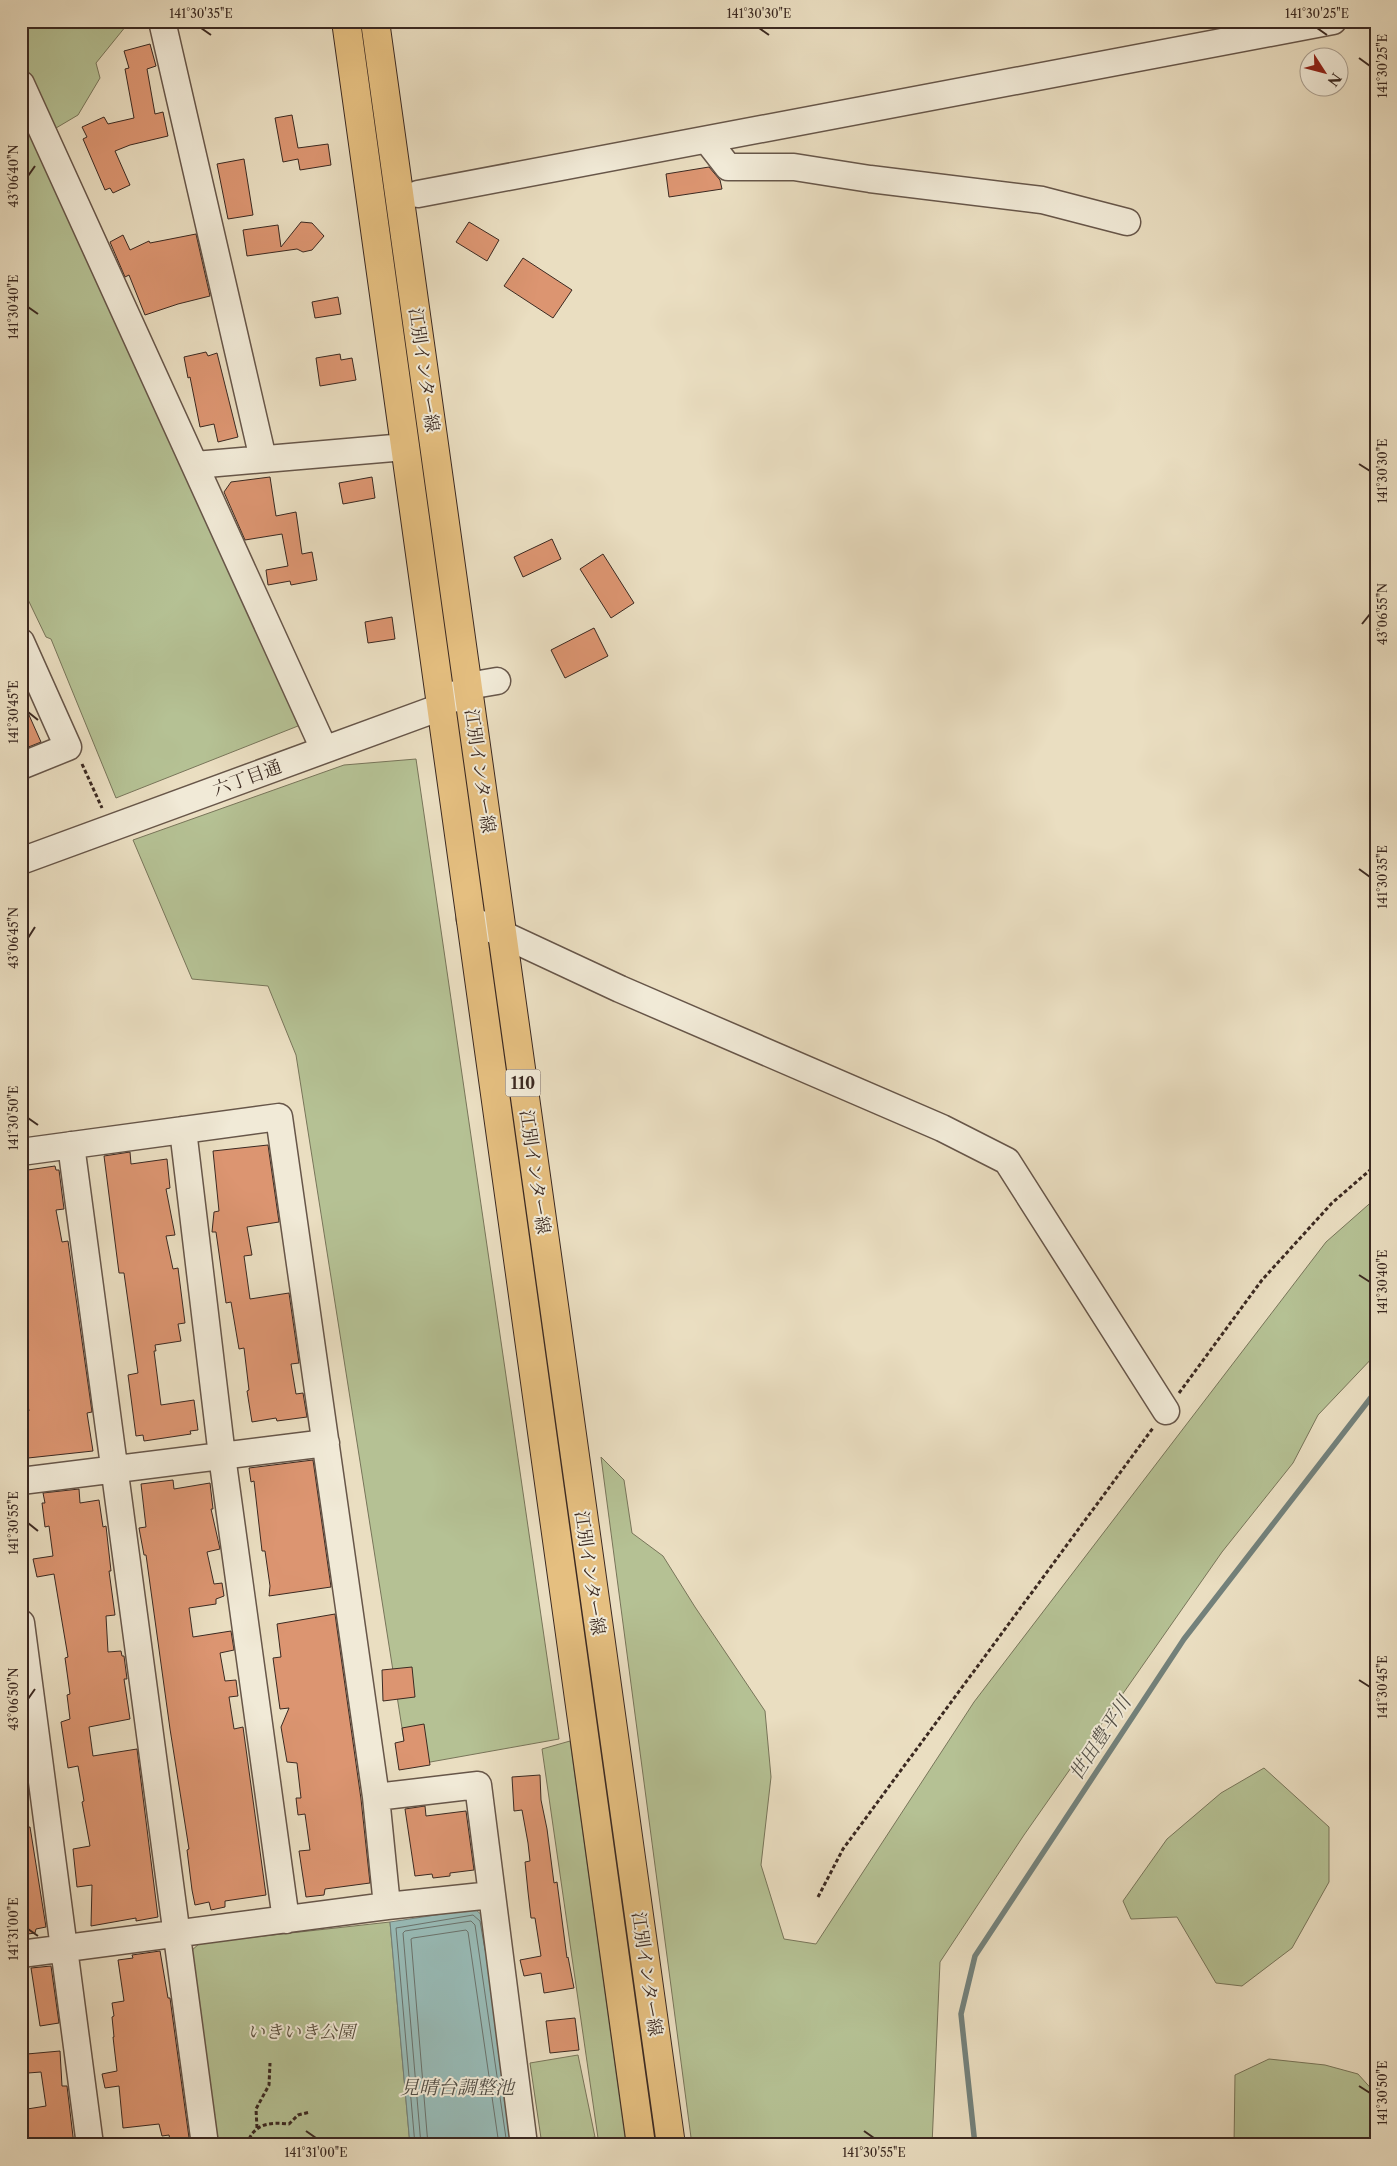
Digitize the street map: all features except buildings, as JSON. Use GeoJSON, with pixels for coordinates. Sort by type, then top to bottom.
{"type":"FeatureCollection","features":[{"type":"Feature","properties":{"kind":"main road","name":"江別インター線"},"geometry":{"type":"LineString","coordinates":[[346,21],[641,2145]]}},
{"type":"Feature","properties":{"kind":"main road","name":"江別インター線"},"geometry":{"type":"LineString","coordinates":[[375,21],[670,2145]]}},
{"type":"Feature","properties":{"kind":"street"},"geometry":{"type":"LineString","coordinates":[[162,21],[263,459]]}},
{"type":"Feature","properties":{"kind":"street"},"geometry":{"type":"LineString","coordinates":[[418,194],[1333,21]]}},
{"type":"Feature","properties":{"kind":"street"},"geometry":{"type":"LineString","coordinates":[[21,84],[324,750]]}},
{"type":"Feature","properties":{"kind":"street"},"geometry":{"type":"LineString","coordinates":[[707,140],[728,167],[794,167],[908,184],[1042,200],[1127,222]]}},
{"type":"Feature","properties":{"kind":"street"},"geometry":{"type":"LineString","coordinates":[[195,465],[405,447]]}},
{"type":"Feature","properties":{"kind":"street"},"geometry":{"type":"LineString","coordinates":[[21,642],[68,747],[21,766]]}},
{"type":"Feature","properties":{"kind":"street"},"geometry":{"type":"LineString","coordinates":[[468,686],[497,681]]}},
{"type":"Feature","properties":{"kind":"street","name":"六丁目通"},"geometry":{"type":"LineString","coordinates":[[21,862],[441,706],[468,686]]}},
{"type":"Feature","properties":{"kind":"street"},"geometry":{"type":"LineString","coordinates":[[470,919],[620,989],[942,1128],[1007,1161],[1166,1410]]}},
{"type":"Feature","properties":{"kind":"street"},"geometry":{"type":"LineString","coordinates":[[21,1152],[279,1117],[376,1797],[387,1906]]}},
{"type":"Feature","properties":{"kind":"street"},"geometry":{"type":"LineString","coordinates":[[183,1130],[222,1456],[286,1920]]}},
{"type":"Feature","properties":{"kind":"street"},"geometry":{"type":"LineString","coordinates":[[71,1145],[116,1469],[204,2145]]}},
{"type":"Feature","properties":{"kind":"street"},"geometry":{"type":"LineString","coordinates":[[21,1481],[326,1443]]}},
{"type":"Feature","properties":{"kind":"street"},"geometry":{"type":"LineString","coordinates":[[21,1623],[90,2145]]}},
{"type":"Feature","properties":{"kind":"street"},"geometry":{"type":"LineString","coordinates":[[376,1797],[478,1785],[524,2145]]}},
{"type":"Feature","properties":{"kind":"street"},"geometry":{"type":"LineString","coordinates":[[21,1954],[387,1906],[492,1895]]}},
{"type":"Feature","properties":{"kind":"path"},"geometry":{"type":"LineString","coordinates":[[82,765],[100,804]]}},
{"type":"Feature","properties":{"kind":"path"},"geometry":{"type":"LineString","coordinates":[[818,1897],[843,1850],[1262,1280],[1332,1203],[1376,1165]]}},
{"type":"Feature","properties":{"kind":"path"},"geometry":{"type":"LineString","coordinates":[[257,2128],[256,2109],[269,2085],[270,2063]]}},
{"type":"Feature","properties":{"kind":"path"},"geometry":{"type":"LineString","coordinates":[[247,2145],[257,2128],[271,2122],[289,2124],[298,2115],[310,2112]]}},
{"type":"Feature","properties":{"kind":"green space"},"geometry":{"type":"Polygon","coordinates":[[[21,21],[130,21],[96,63],[100,78],[78,115],[51,131],[21,64],[21,21]]]}},
{"type":"Feature","properties":{"kind":"green space"},"geometry":{"type":"Polygon","coordinates":[[[21,115],[303,724],[116,798],[51,639],[46,637],[21,585],[21,115]]]}},
{"type":"Feature","properties":{"kind":"green space"},"geometry":{"type":"Polygon","coordinates":[[[416,759],[559,1739],[408,1766],[296,1055],[268,986],[192,979],[133,840],[344,765],[416,759]]]}},
{"type":"Feature","properties":{"kind":"green space"},"geometry":{"type":"Polygon","coordinates":[[[1376,1198],[1376,1354],[1318,1415],[1293,1463],[1222,1552],[1024,1835],[940,1962],[932,2145],[692,2145],[601,1457],[624,1480],[632,1533],[663,1556],[765,1711],[771,1777],[761,1865],[784,1939],[816,1944],[974,1702],[1326,1242],[1376,1198]]]}},
{"type":"Feature","properties":{"kind":"green space"},"geometry":{"type":"Polygon","coordinates":[[[570,1741],[626,2145],[599,2145],[542,1749],[570,1741]]]}},
{"type":"Feature","properties":{"kind":"green space"},"geometry":{"type":"Polygon","coordinates":[[[1264,1768],[1329,1827],[1329,1882],[1292,1948],[1242,1986],[1216,1983],[1177,1917],[1131,1919],[1123,1901],[1167,1839],[1221,1793],[1264,1768]]]}},
{"type":"Feature","properties":{"kind":"green space","name":"いきいき公園"},"geometry":{"type":"Polygon","coordinates":[[[390,1922],[410,2145],[217,2145],[191,1951],[200,1943],[390,1922]]]}},
{"type":"Feature","properties":{"kind":"green space"},"geometry":{"type":"Polygon","coordinates":[[[578,2055],[595,2137],[554,2145],[542,2145],[530,2063],[578,2055]]]}},
{"type":"Feature","properties":{"kind":"green space"},"geometry":{"type":"Polygon","coordinates":[[[1269,2059],[1325,2065],[1358,2074],[1376,2094],[1376,2145],[1234,2145],[1235,2075],[1269,2059]]]}},
{"type":"Feature","properties":{"kind":"water","name":"見晴台調整池"},"geometry":{"type":"Polygon","coordinates":[[[475,1909],[485,1918],[518,2145],[410,2145],[390,1922],[475,1909]]]}},
{"type":"Feature","properties":{"kind":"waterway","name":"世田豊平川"},"geometry":{"type":"LineString","coordinates":[[975,2145],[961,2014],[975,1956],[1184,1639],[1376,1391]]}}]}
